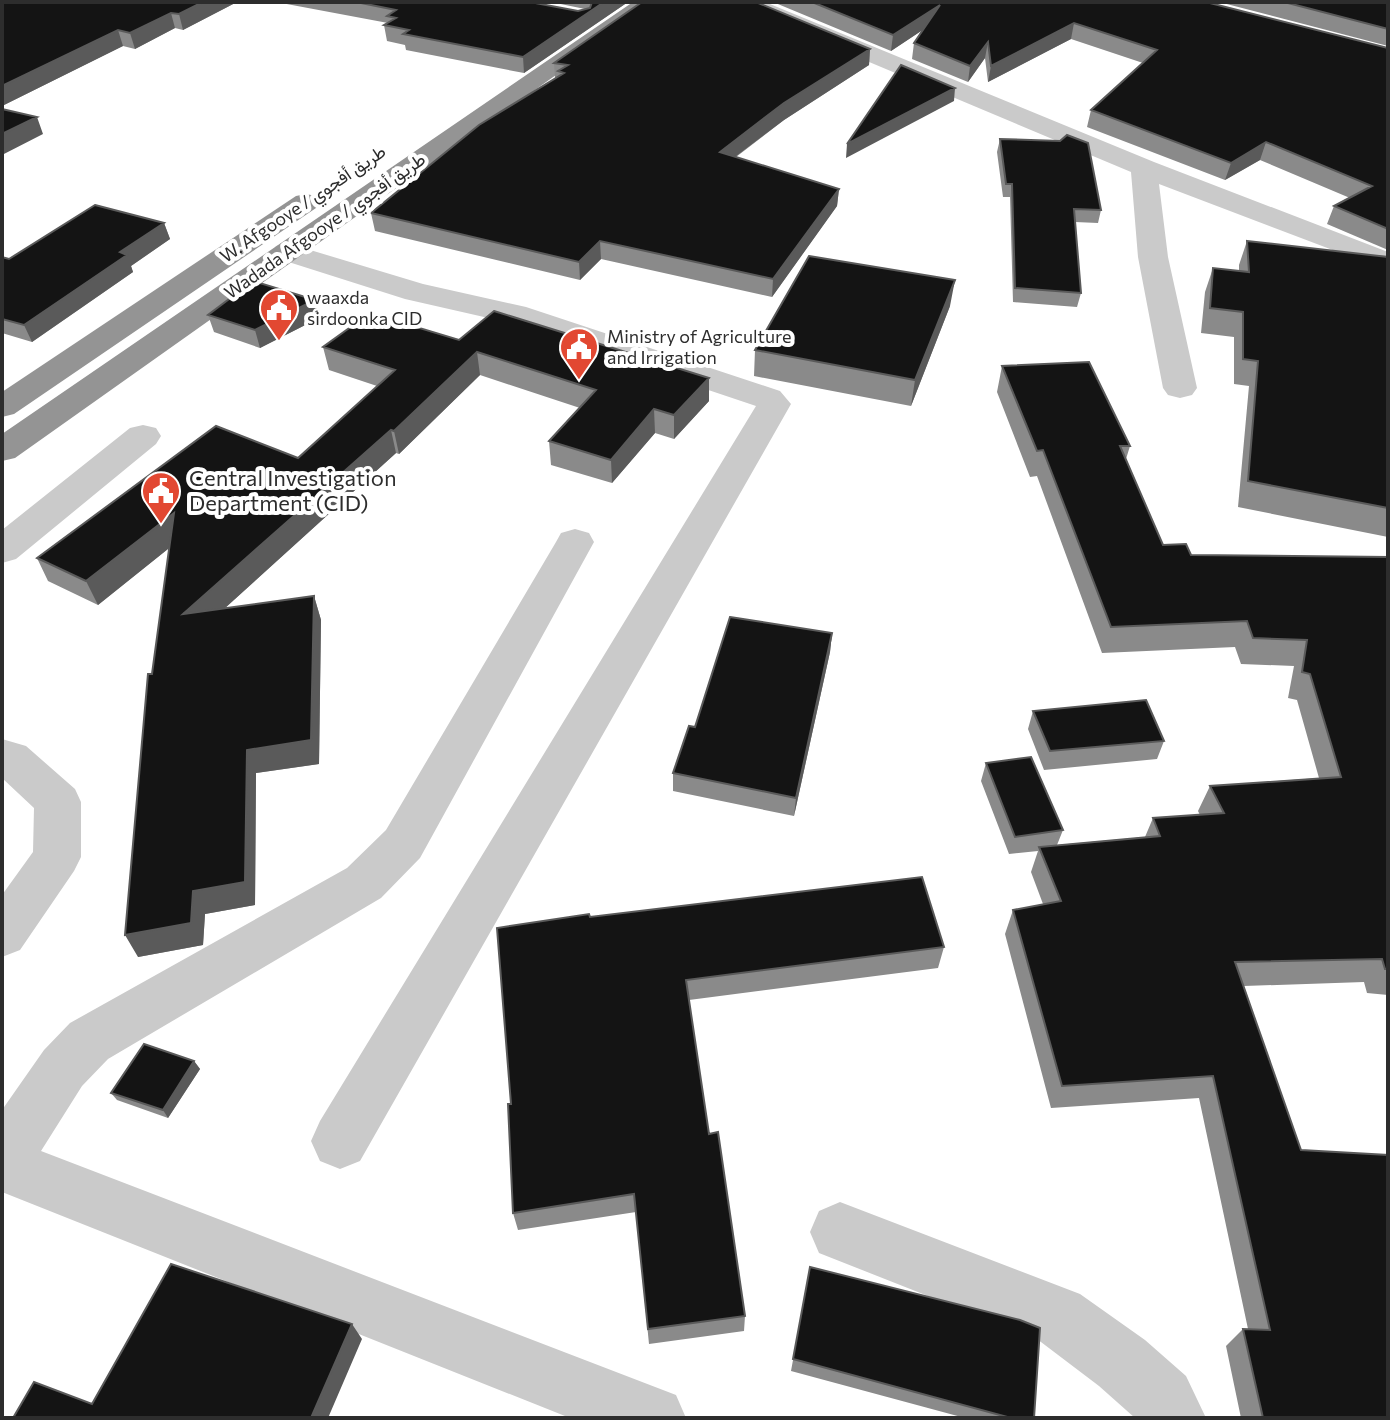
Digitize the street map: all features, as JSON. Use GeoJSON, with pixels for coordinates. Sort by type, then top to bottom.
{"type":"FeatureCollection","features":[{"type":"Feature","properties":{"kind":"highway"},"geometry":{"type":"LineString","coordinates":[[515,61],[604,2]]}},
{"type":"Feature","properties":{"kind":"highway","name":"Wadada Afgooye / طريق أفجوي"},"geometry":{"type":"LineString","coordinates":[[2,450],[648,2]]}},
{"type":"Feature","properties":{"kind":"highway","name":"W. Afgooye / طريق أفجوي"},"geometry":{"type":"LineString","coordinates":[[8,400],[333,184]]}},
{"type":"Feature","properties":{"kind":"street"},"geometry":{"type":"LineString","coordinates":[[746,2],[1144,168],[1388,262]]}},
{"type":"Feature","properties":{"kind":"street"},"geometry":{"type":"LineString","coordinates":[[1144,168],[1153,257],[1180,388]]}},
{"type":"Feature","properties":{"kind":"street"},"geometry":{"type":"LineString","coordinates":[[287,252],[416,292],[515,314],[768,398],[774,404],[340,1141]]}},
{"type":"Feature","properties":{"kind":"street"},"geometry":{"type":"LineString","coordinates":[[2,550],[143,436]]}},
{"type":"Feature","properties":{"kind":"street"},"geometry":{"type":"LineString","coordinates":[[575,542],[403,844],[386,863],[364,883],[89,1041],[63,1068],[2,1162],[653,1418]]}},
{"type":"Feature","properties":{"kind":"street"},"geometry":{"type":"LineString","coordinates":[[2,756],[10,758],[58,802],[57,857],[2,935]]}},
{"type":"Feature","properties":{"kind":"street"},"geometry":{"type":"LineString","coordinates":[[840,1232],[1058,1316],[1122,1363],[1163,1399],[1173,1418]]}},
{"type":"Feature","properties":{"kind":"building"},"geometry":{"type":"Polygon","coordinates":[[[2,2],[203,2],[130,33],[118,30],[2,86],[2,2]]]}},
{"type":"Feature","properties":{"kind":"building"},"geometry":{"type":"Polygon","coordinates":[[[356,2],[530,2],[578,11],[590,8],[592,2],[604,2],[523,57],[403,34],[409,30],[384,25],[396,18],[387,16],[396,10],[356,2]]]}},
{"type":"Feature","properties":{"kind":"building"},"geometry":{"type":"Polygon","coordinates":[[[642,2],[756,2],[870,49],[784,103],[720,152],[839,189],[773,279],[600,241],[579,262],[371,213],[479,125],[564,73],[558,71],[568,65],[554,63],[642,2]]]}},
{"type":"Feature","properties":{"kind":"building"},"geometry":{"type":"Polygon","coordinates":[[[812,2],[1206,2],[1388,48],[1388,229],[1334,206],[1372,186],[1266,142],[1231,163],[1091,110],[1157,50],[1074,23],[991,66],[988,42],[970,66],[914,43],[940,5],[893,35],[812,2]]]}},
{"type":"Feature","properties":{"kind":"building"},"geometry":{"type":"Polygon","coordinates":[[[1284,2],[1388,2],[1388,29],[1284,2]]]}},
{"type":"Feature","properties":{"kind":"building"},"geometry":{"type":"Polygon","coordinates":[[[901,65],[955,88],[847,144],[901,65]]]}},
{"type":"Feature","properties":{"kind":"building"},"geometry":{"type":"Polygon","coordinates":[[[2,109],[37,117],[2,134],[2,109]]]}},
{"type":"Feature","properties":{"kind":"building"},"geometry":{"type":"Polygon","coordinates":[[[1067,135],[1088,143],[1101,210],[1074,209],[1081,293],[1015,288],[1012,184],[1006,184],[1000,139],[1060,141],[1067,135]]]}},
{"type":"Feature","properties":{"kind":"building"},"geometry":{"type":"Polygon","coordinates":[[[95,205],[164,223],[120,252],[127,255],[24,325],[2,319],[2,257],[9,259],[95,205]]]}},
{"type":"Feature","properties":{"kind":"building"},"geometry":{"type":"Polygon","coordinates":[[[1247,241],[1388,257],[1388,508],[1248,481],[1258,361],[1243,359],[1243,312],[1210,308],[1213,268],[1249,272],[1247,241]]]}},
{"type":"Feature","properties":{"kind":"building"},"geometry":{"type":"Polygon","coordinates":[[[809,256],[955,280],[915,380],[755,350],[809,256]]]}},
{"type":"Feature","properties":{"kind":"building"},"geometry":{"type":"Polygon","coordinates":[[[253,281],[315,300],[255,330],[208,315],[253,281]]]}},
{"type":"Feature","properties":{"kind":"building"},"geometry":{"type":"Polygon","coordinates":[[[494,311],[709,378],[674,415],[654,409],[611,460],[549,441],[596,390],[477,352],[394,431],[391,430],[183,614],[314,596],[311,740],[247,750],[245,882],[193,891],[191,923],[125,935],[148,674],[152,674],[174,513],[86,581],[37,558],[216,426],[298,458],[395,370],[323,347],[370,313],[459,340],[494,311]]]}},
{"type":"Feature","properties":{"kind":"building"},"geometry":{"type":"Polygon","coordinates":[[[1089,362],[1130,446],[1120,446],[1163,545],[1186,544],[1191,555],[1388,557],[1388,969],[1385,969],[1382,959],[1235,962],[1301,1150],[1388,1155],[1388,1418],[1263,1418],[1243,1329],[1270,1330],[1213,1076],[1062,1086],[1013,910],[1061,901],[1039,847],[1160,836],[1153,818],[1224,813],[1210,786],[1341,777],[1310,674],[1302,672],[1307,640],[1253,638],[1247,621],[1111,627],[1043,450],[1037,451],[1002,366],[1089,362]]]}},
{"type":"Feature","properties":{"kind":"building"},"geometry":{"type":"Polygon","coordinates":[[[730,617],[832,633],[796,798],[673,773],[689,726],[695,727],[730,617]]]}},
{"type":"Feature","properties":{"kind":"building"},"geometry":{"type":"Polygon","coordinates":[[[1146,700],[1164,741],[1050,751],[1033,711],[1146,700]]]}},
{"type":"Feature","properties":{"kind":"building"},"geometry":{"type":"Polygon","coordinates":[[[1031,757],[1063,830],[1015,837],[986,763],[1031,757]]]}},
{"type":"Feature","properties":{"kind":"building"},"geometry":{"type":"Polygon","coordinates":[[[922,877],[944,947],[686,980],[709,1134],[718,1132],[745,1316],[648,1329],[634,1194],[513,1213],[508,1104],[511,1104],[497,928],[589,914],[590,917],[922,877]]]}},
{"type":"Feature","properties":{"kind":"building"},"geometry":{"type":"Polygon","coordinates":[[[144,1044],[194,1061],[163,1110],[111,1093],[144,1044]]]}},
{"type":"Feature","properties":{"kind":"building"},"geometry":{"type":"Polygon","coordinates":[[[171,1264],[352,1324],[311,1418],[13,1418],[34,1382],[92,1404],[171,1264]]]}},
{"type":"Feature","properties":{"kind":"building"},"geometry":{"type":"Polygon","coordinates":[[[810,1267],[1020,1320],[1040,1328],[1034,1418],[1011,1418],[793,1359],[810,1267]]]}},
{"type":"Feature","properties":{"kind":"place","name":"waaxda sirdoonka CID"},"geometry":{"type":"Point","coordinates":[279,342]}},
{"type":"Feature","properties":{"kind":"place","name":"Ministry of Agriculture and Irrigation"},"geometry":{"type":"Point","coordinates":[579,381]}},
{"type":"Feature","properties":{"kind":"place","name":"Central Investigation Department (CID)"},"geometry":{"type":"Point","coordinates":[161,525]}}]}
